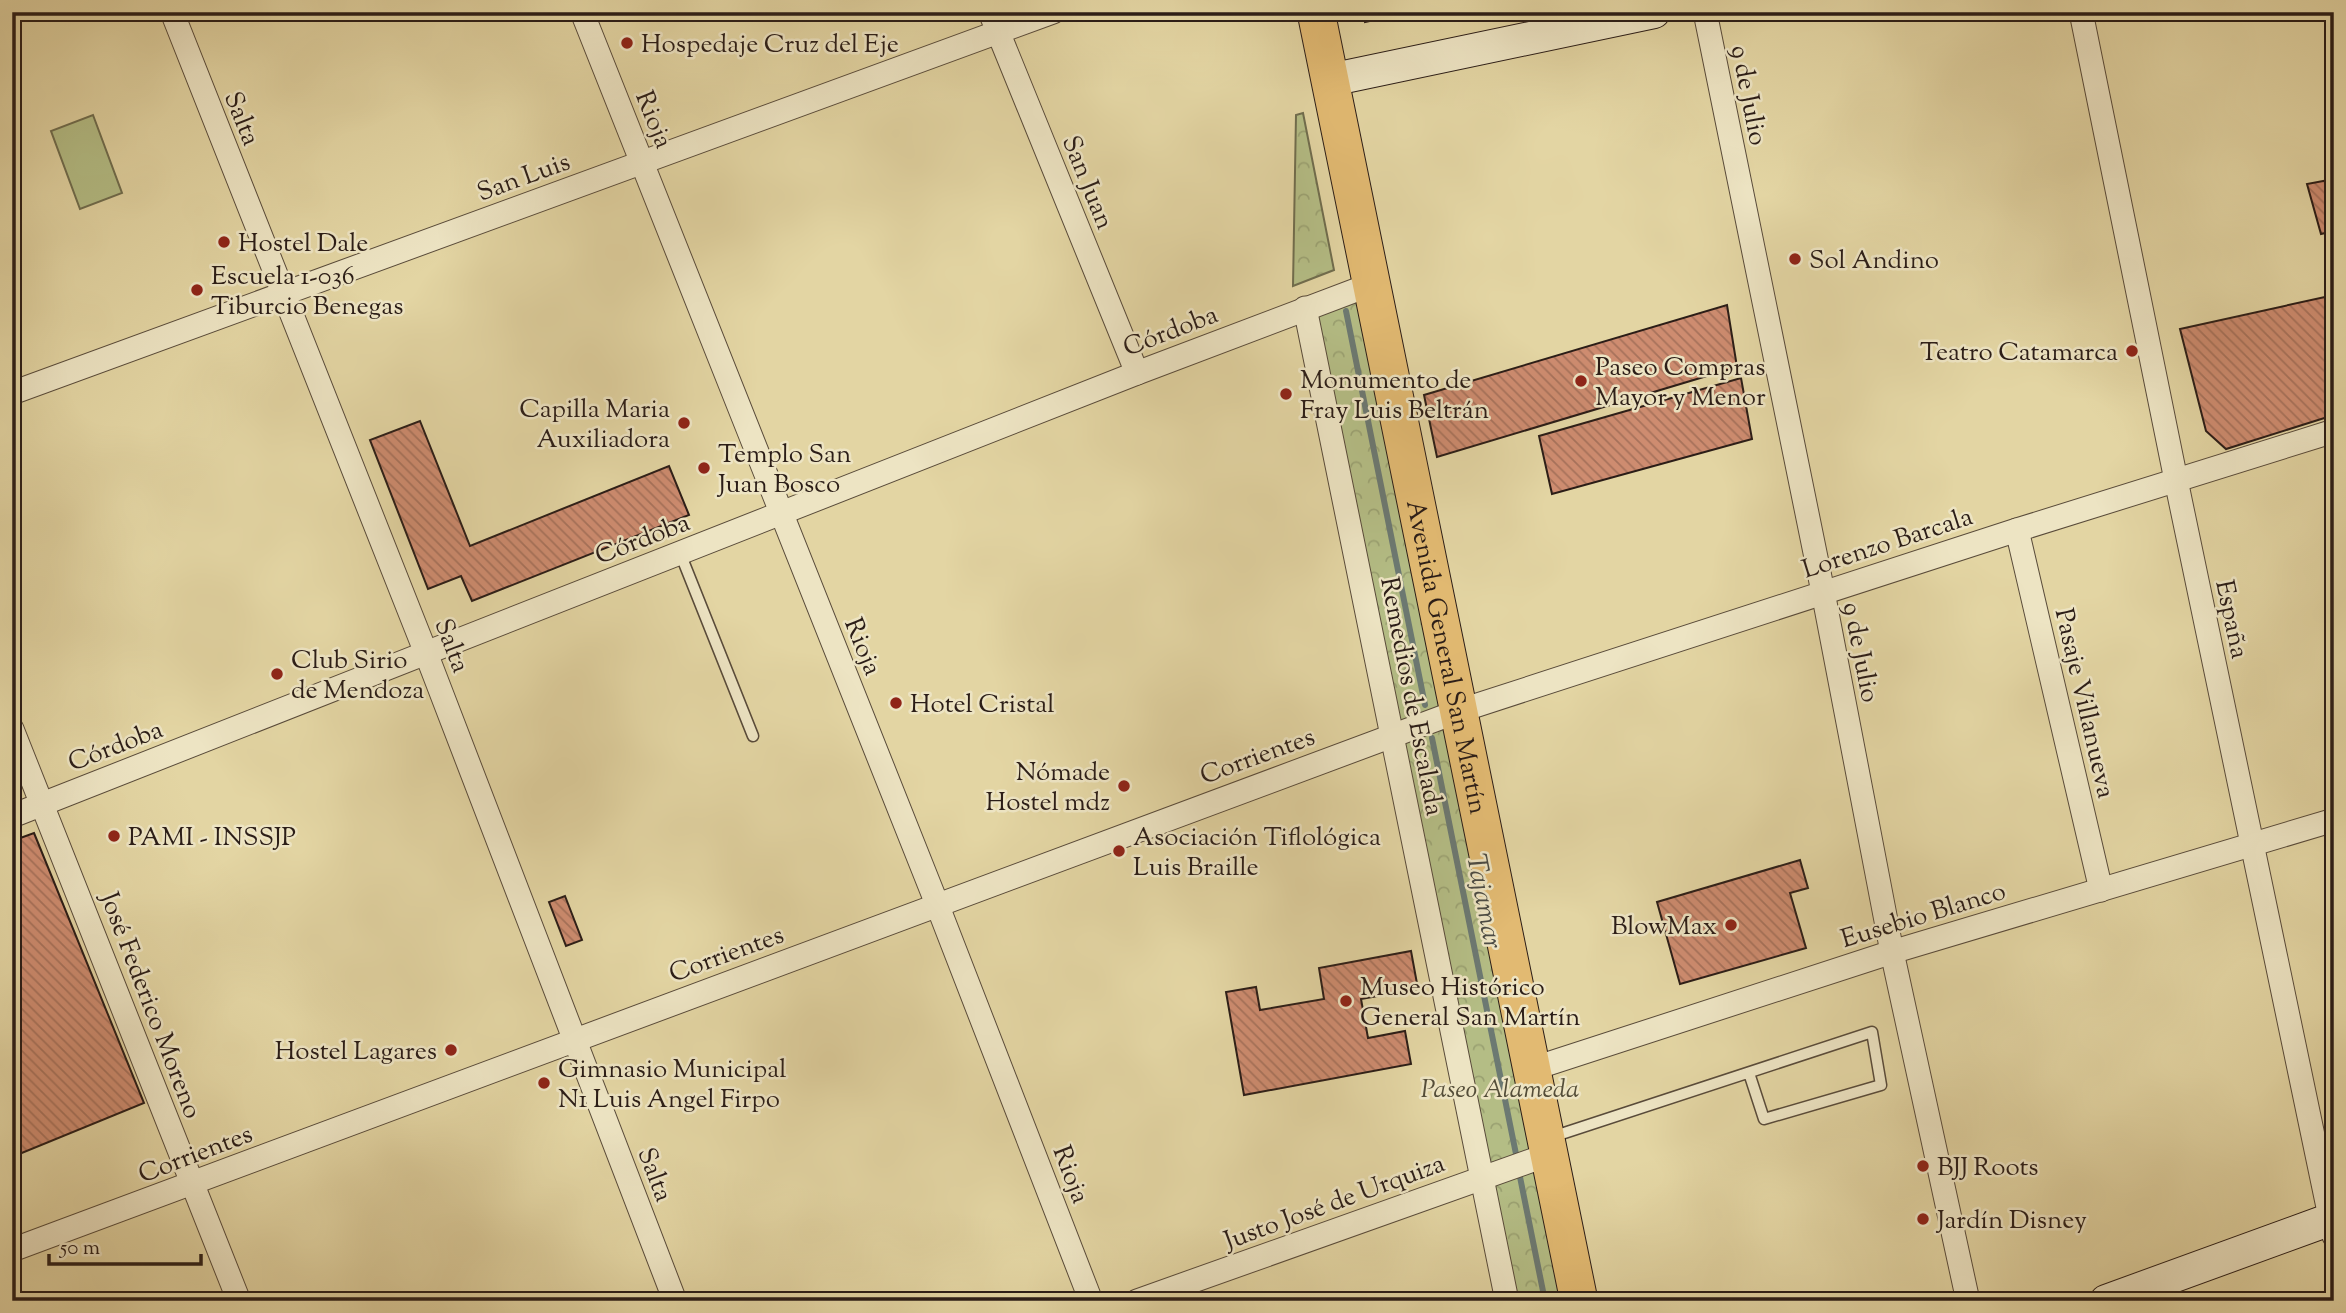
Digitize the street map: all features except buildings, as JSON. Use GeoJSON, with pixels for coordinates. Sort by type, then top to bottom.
{"type":"FeatureCollection","features":[{"type":"Feature","properties":{"kind":"main road","name":"Avenida General San Martín"},"geometry":{"type":"LineString","coordinates":[[1317,12],[1579,1301]]}},
{"type":"Feature","properties":{"kind":"main road"},"geometry":{"type":"LineString","coordinates":[[1330,80],[1654,12]]}},
{"type":"Feature","properties":{"kind":"main road"},"geometry":{"type":"LineString","coordinates":[[2106,1301],[2333,1225]]}},
{"type":"Feature","properties":{"kind":"street","name":"Salta"},"geometry":{"type":"LineString","coordinates":[[172,12],[426,653],[675,1301]]}},
{"type":"Feature","properties":{"kind":"street","name":"Rioja"},"geometry":{"type":"LineString","coordinates":[[582,12],[937,904],[1091,1301]]}},
{"type":"Feature","properties":{"kind":"street","name":"San Luis"},"geometry":{"type":"LineString","coordinates":[[12,393],[642,163],[994,22],[1053,12]]}},
{"type":"Feature","properties":{"kind":"street","name":"9 de Julio"},"geometry":{"type":"LineString","coordinates":[[1705,12],[1892,952],[1968,1301]]}},
{"type":"Feature","properties":{"kind":"street","name":"España"},"geometry":{"type":"LineString","coordinates":[[2081,12],[2176,480],[2333,1225]]}},
{"type":"Feature","properties":{"kind":"street","name":"San Juan"},"geometry":{"type":"LineString","coordinates":[[994,22],[1137,373]]}},
{"type":"Feature","properties":{"kind":"street","name":"Córdoba"},"geometry":{"type":"LineString","coordinates":[[12,816],[1137,373],[1372,284]]}},
{"type":"Feature","properties":{"kind":"street","name":"Remedios de Escalada"},"geometry":{"type":"LineString","coordinates":[[1305,308],[1507,1301]]}},
{"type":"Feature","properties":{"kind":"street","name":"Lorenzo Barcala"},"geometry":{"type":"LineString","coordinates":[[1459,711],[1822,592],[2334,431]]}},
{"type":"Feature","properties":{"kind":"street","name":"Pasaje Villanueva"},"geometry":{"type":"LineString","coordinates":[[2017,530],[2101,890]]}},
{"type":"Feature","properties":{"kind":"street","name":"Corrientes"},"geometry":{"type":"LineString","coordinates":[[12,1250],[1459,711]]}},
{"type":"Feature","properties":{"kind":"street","name":"José Federico Moreno"},"geometry":{"type":"LineString","coordinates":[[12,729],[239,1301]]}},
{"type":"Feature","properties":{"kind":"street","name":"Eusebio Blanco"},"geometry":{"type":"LineString","coordinates":[[1532,1069],[1892,952],[2334,821]]}},
{"type":"Feature","properties":{"kind":"street","name":"Justo José de Urquiza"},"geometry":{"type":"LineString","coordinates":[[1137,1301],[1481,1178],[1548,1147]]}},
{"type":"Feature","properties":{"kind":"lane"},"geometry":{"type":"LineString","coordinates":[[680,553],[753,736]]}},
{"type":"Feature","properties":{"kind":"lane"},"geometry":{"type":"LineString","coordinates":[[1548,1147],[1749,1073],[1872,1032],[1881,1085],[1765,1119],[1749,1073]]}},
{"type":"Feature","properties":{"kind":"green space"},"geometry":{"type":"Polygon","coordinates":[[[1303,113],[1334,270],[1293,286],[1296,115],[1303,113]]]}},
{"type":"Feature","properties":{"kind":"green space"},"geometry":{"type":"Polygon","coordinates":[[[93,115],[122,193],[80,209],[51,131],[93,115]]]}},
{"type":"Feature","properties":{"kind":"green space","name":"Paseo Alameda"},"geometry":{"type":"Polygon","coordinates":[[[1372,284],[1579,1301],[1507,1301],[1305,308],[1372,284]]]}},
{"type":"Feature","properties":{"kind":"waterway","name":"Tajamar"},"geometry":{"type":"LineString","coordinates":[[1346,311],[1425,705]]}},
{"type":"Feature","properties":{"kind":"waterway","name":"Tajamar"},"geometry":{"type":"LineString","coordinates":[[1432,738],[1516,1154]]}},
{"type":"Feature","properties":{"kind":"waterway","name":"Tajamar"},"geometry":{"type":"LineString","coordinates":[[1520,1177],[1545,1301]]}},
{"type":"Feature","properties":{"kind":"place","name":"Hospedaje Cruz del Eje"},"geometry":{"type":"Point","coordinates":[627,43]}},
{"type":"Feature","properties":{"kind":"place","name":"Hostel Dale"},"geometry":{"type":"Point","coordinates":[224,242]}},
{"type":"Feature","properties":{"kind":"place","name":"Sol Andino"},"geometry":{"type":"Point","coordinates":[1795,259]}},
{"type":"Feature","properties":{"kind":"place","name":"Escuela 1-036 Tiburcio Benegas"},"geometry":{"type":"Point","coordinates":[197,290]}},
{"type":"Feature","properties":{"kind":"place","name":"Teatro Catamarca"},"geometry":{"type":"Point","coordinates":[2132,351]}},
{"type":"Feature","properties":{"kind":"place","name":"Paseo Compras Mayor y Menor"},"geometry":{"type":"Point","coordinates":[1581,381]}},
{"type":"Feature","properties":{"kind":"place","name":"Monumento de Fray Luis Beltrán"},"geometry":{"type":"Point","coordinates":[1286,394]}},
{"type":"Feature","properties":{"kind":"place","name":"Capilla Maria Auxiliadora"},"geometry":{"type":"Point","coordinates":[684,423]}},
{"type":"Feature","properties":{"kind":"place","name":"Templo San Juan Bosco"},"geometry":{"type":"Point","coordinates":[704,468]}},
{"type":"Feature","properties":{"kind":"place","name":"Club Sirio de Mendoza"},"geometry":{"type":"Point","coordinates":[277,674]}},
{"type":"Feature","properties":{"kind":"place","name":"Hotel Cristal"},"geometry":{"type":"Point","coordinates":[896,703]}},
{"type":"Feature","properties":{"kind":"place","name":"Nómade Hostel mdz"},"geometry":{"type":"Point","coordinates":[1124,786]}},
{"type":"Feature","properties":{"kind":"place","name":"PAMI - INSSJP"},"geometry":{"type":"Point","coordinates":[114,836]}},
{"type":"Feature","properties":{"kind":"place","name":"Asociación Tiflológica Luis Braille"},"geometry":{"type":"Point","coordinates":[1119,851]}},
{"type":"Feature","properties":{"kind":"place","name":"BlowMax"},"geometry":{"type":"Point","coordinates":[1731,925]}},
{"type":"Feature","properties":{"kind":"place","name":"Museo Histórico General San Martín"},"geometry":{"type":"Point","coordinates":[1346,1001]}},
{"type":"Feature","properties":{"kind":"place","name":"Hostel Lagares"},"geometry":{"type":"Point","coordinates":[451,1050]}},
{"type":"Feature","properties":{"kind":"place","name":"Gimnasio Municipal N1 Luis Angel Firpo"},"geometry":{"type":"Point","coordinates":[544,1083]}},
{"type":"Feature","properties":{"kind":"place","name":"BJJ Roots"},"geometry":{"type":"Point","coordinates":[1923,1166]}},
{"type":"Feature","properties":{"kind":"place","name":"Jardín Disney"},"geometry":{"type":"Point","coordinates":[1923,1219]}}]}
